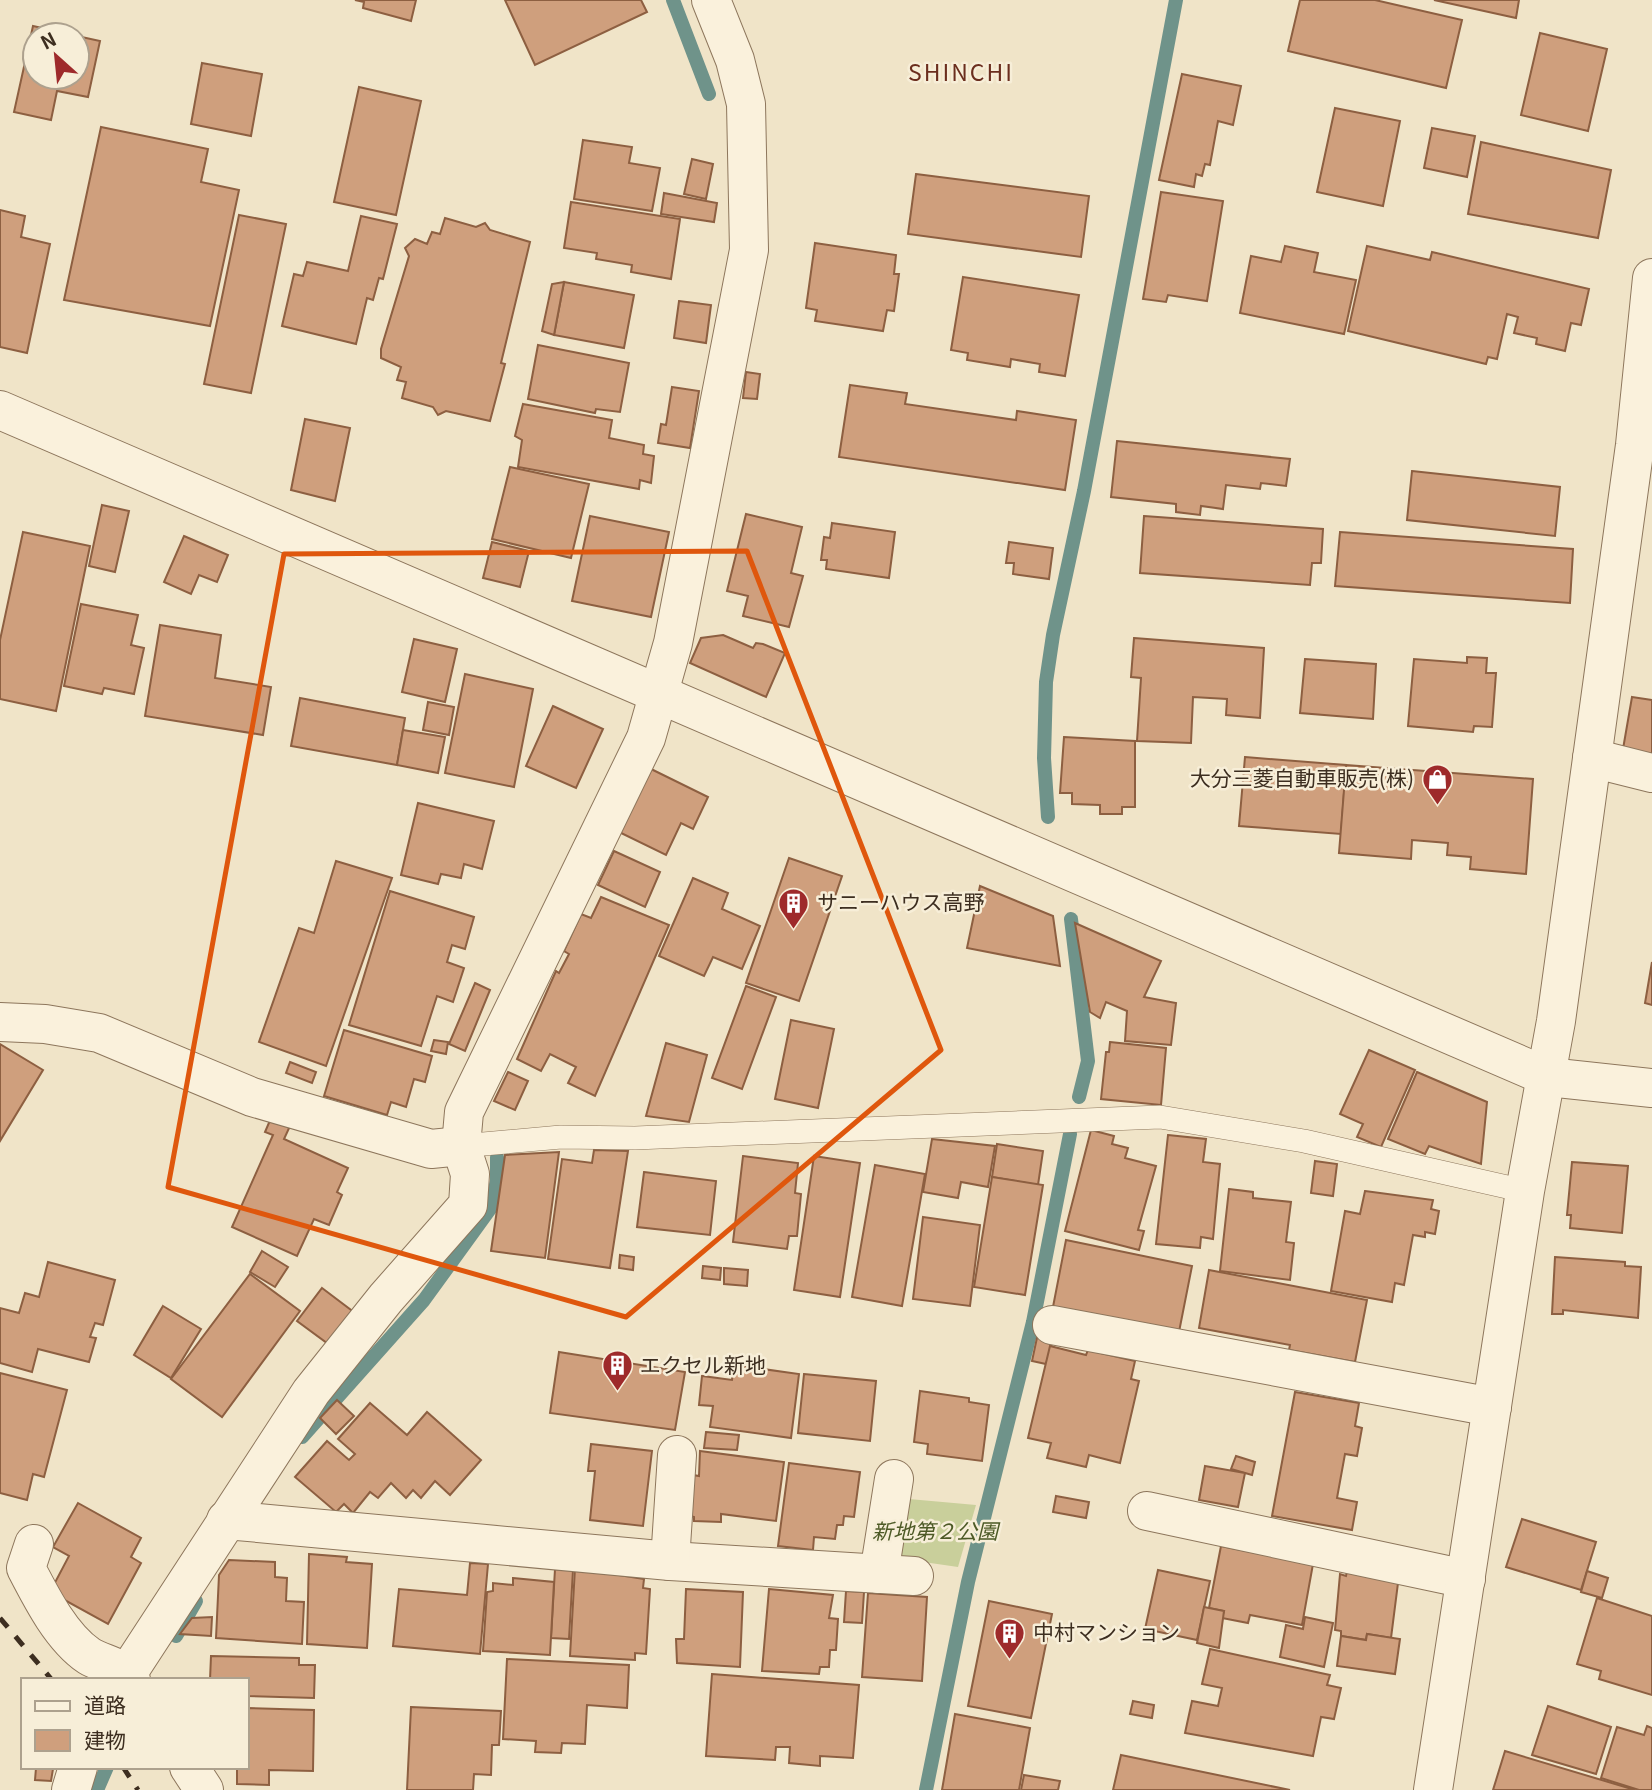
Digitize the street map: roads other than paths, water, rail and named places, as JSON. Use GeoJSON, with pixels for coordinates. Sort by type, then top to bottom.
{"type":"FeatureCollection","features":[{"type":"Feature","properties":{"kind":"street"},"geometry":{"type":"LineString","coordinates":[[34,1544],[26,1568],[47,1610],[88,1655],[127,1678],[226,1520],[311,1392],[386,1298],[468,1205],[470,1174],[461,1146],[464,1112],[646,738],[676,629],[749,250],[746,104],[736,60],[711,0]]}},
{"type":"Feature","properties":{"kind":"street"},"geometry":{"type":"LineString","coordinates":[[1433,1790],[1525,1191],[1548,1077],[1635,445],[1652,278]]}},
{"type":"Feature","properties":{"kind":"street"},"geometry":{"type":"LineString","coordinates":[[0,410],[1548,1077],[1652,1088]]}},
{"type":"Feature","properties":{"kind":"street"},"geometry":{"type":"LineString","coordinates":[[1592,758],[1652,773]]}},
{"type":"Feature","properties":{"kind":"street"},"geometry":{"type":"LineString","coordinates":[[0,1022],[45,1024],[99,1033],[252,1097],[431,1149],[461,1146]]}},
{"type":"Feature","properties":{"kind":"street"},"geometry":{"type":"LineString","coordinates":[[1052,1325],[1492,1407]]}},
{"type":"Feature","properties":{"kind":"street"},"geometry":{"type":"LineString","coordinates":[[670,1561],[677,1455]]}},
{"type":"Feature","properties":{"kind":"street"},"geometry":{"type":"LineString","coordinates":[[226,1520],[670,1561],[896,1575],[894,1479]]}},
{"type":"Feature","properties":{"kind":"street"},"geometry":{"type":"LineString","coordinates":[[1147,1511],[1466,1579]]}},
{"type":"Feature","properties":{"kind":"street"},"geometry":{"type":"LineString","coordinates":[[71,1790],[77,1769]]}},
{"type":"Feature","properties":{"kind":"street"},"geometry":{"type":"LineString","coordinates":[[190,1769],[204,1790]]}},
{"type":"Feature","properties":{"kind":"lane"},"geometry":{"type":"LineString","coordinates":[[461,1146],[561,1137],[635,1138],[1160,1117],[1304,1141],[1525,1191]]}},
{"type":"Feature","properties":{"kind":"waterway"},"geometry":{"type":"LineString","coordinates":[[673,0],[709,94]]}},
{"type":"Feature","properties":{"kind":"waterway"},"geometry":{"type":"LineString","coordinates":[[1048,817],[1044,758],[1046,682],[1053,635],[1084,491],[1176,0]]}},
{"type":"Feature","properties":{"kind":"waterway"},"geometry":{"type":"LineString","coordinates":[[1071,919],[1088,1061],[1079,1097]]}},
{"type":"Feature","properties":{"kind":"waterway"},"geometry":{"type":"LineString","coordinates":[[926,1790],[968,1582],[1033,1322],[1070,1134]]}},
{"type":"Feature","properties":{"kind":"waterway"},"geometry":{"type":"LineString","coordinates":[[302,1437],[424,1300],[490,1209],[497,1181],[497,1157]]}},
{"type":"Feature","properties":{"kind":"waterway"},"geometry":{"type":"LineString","coordinates":[[176,1636],[196,1601]]}},
{"type":"Feature","properties":{"kind":"waterway"},"geometry":{"type":"LineString","coordinates":[[97,1790],[106,1769]]}},
{"type":"Feature","properties":{"kind":"railway"},"geometry":{"type":"LineString","coordinates":[[0,1618],[50,1678]]}},
{"type":"Feature","properties":{"kind":"railway"},"geometry":{"type":"LineString","coordinates":[[124,1769],[138,1790]]}},
{"type":"Feature","properties":{"kind":"place","name":"大分三菱自動車販売(株)"},"geometry":{"type":"Point","coordinates":[1437,806]}},
{"type":"Feature","properties":{"kind":"place","name":"サニーハウス高野"},"geometry":{"type":"Point","coordinates":[794,930]}},
{"type":"Feature","properties":{"kind":"place","name":"エクセル新地"},"geometry":{"type":"Point","coordinates":[617,1393]}},
{"type":"Feature","properties":{"kind":"place","name":"中村マンション"},"geometry":{"type":"Point","coordinates":[1010,1660]}},
{"type":"Feature","properties":{"kind":"district","name":"SHINCHI"},"geometry":{"type":"Point","coordinates":[961,73]}},
{"type":"Feature","properties":{"kind":"park label","name":"新地第２公園"},"geometry":{"type":"Point","coordinates":[935,1532]}}]}
